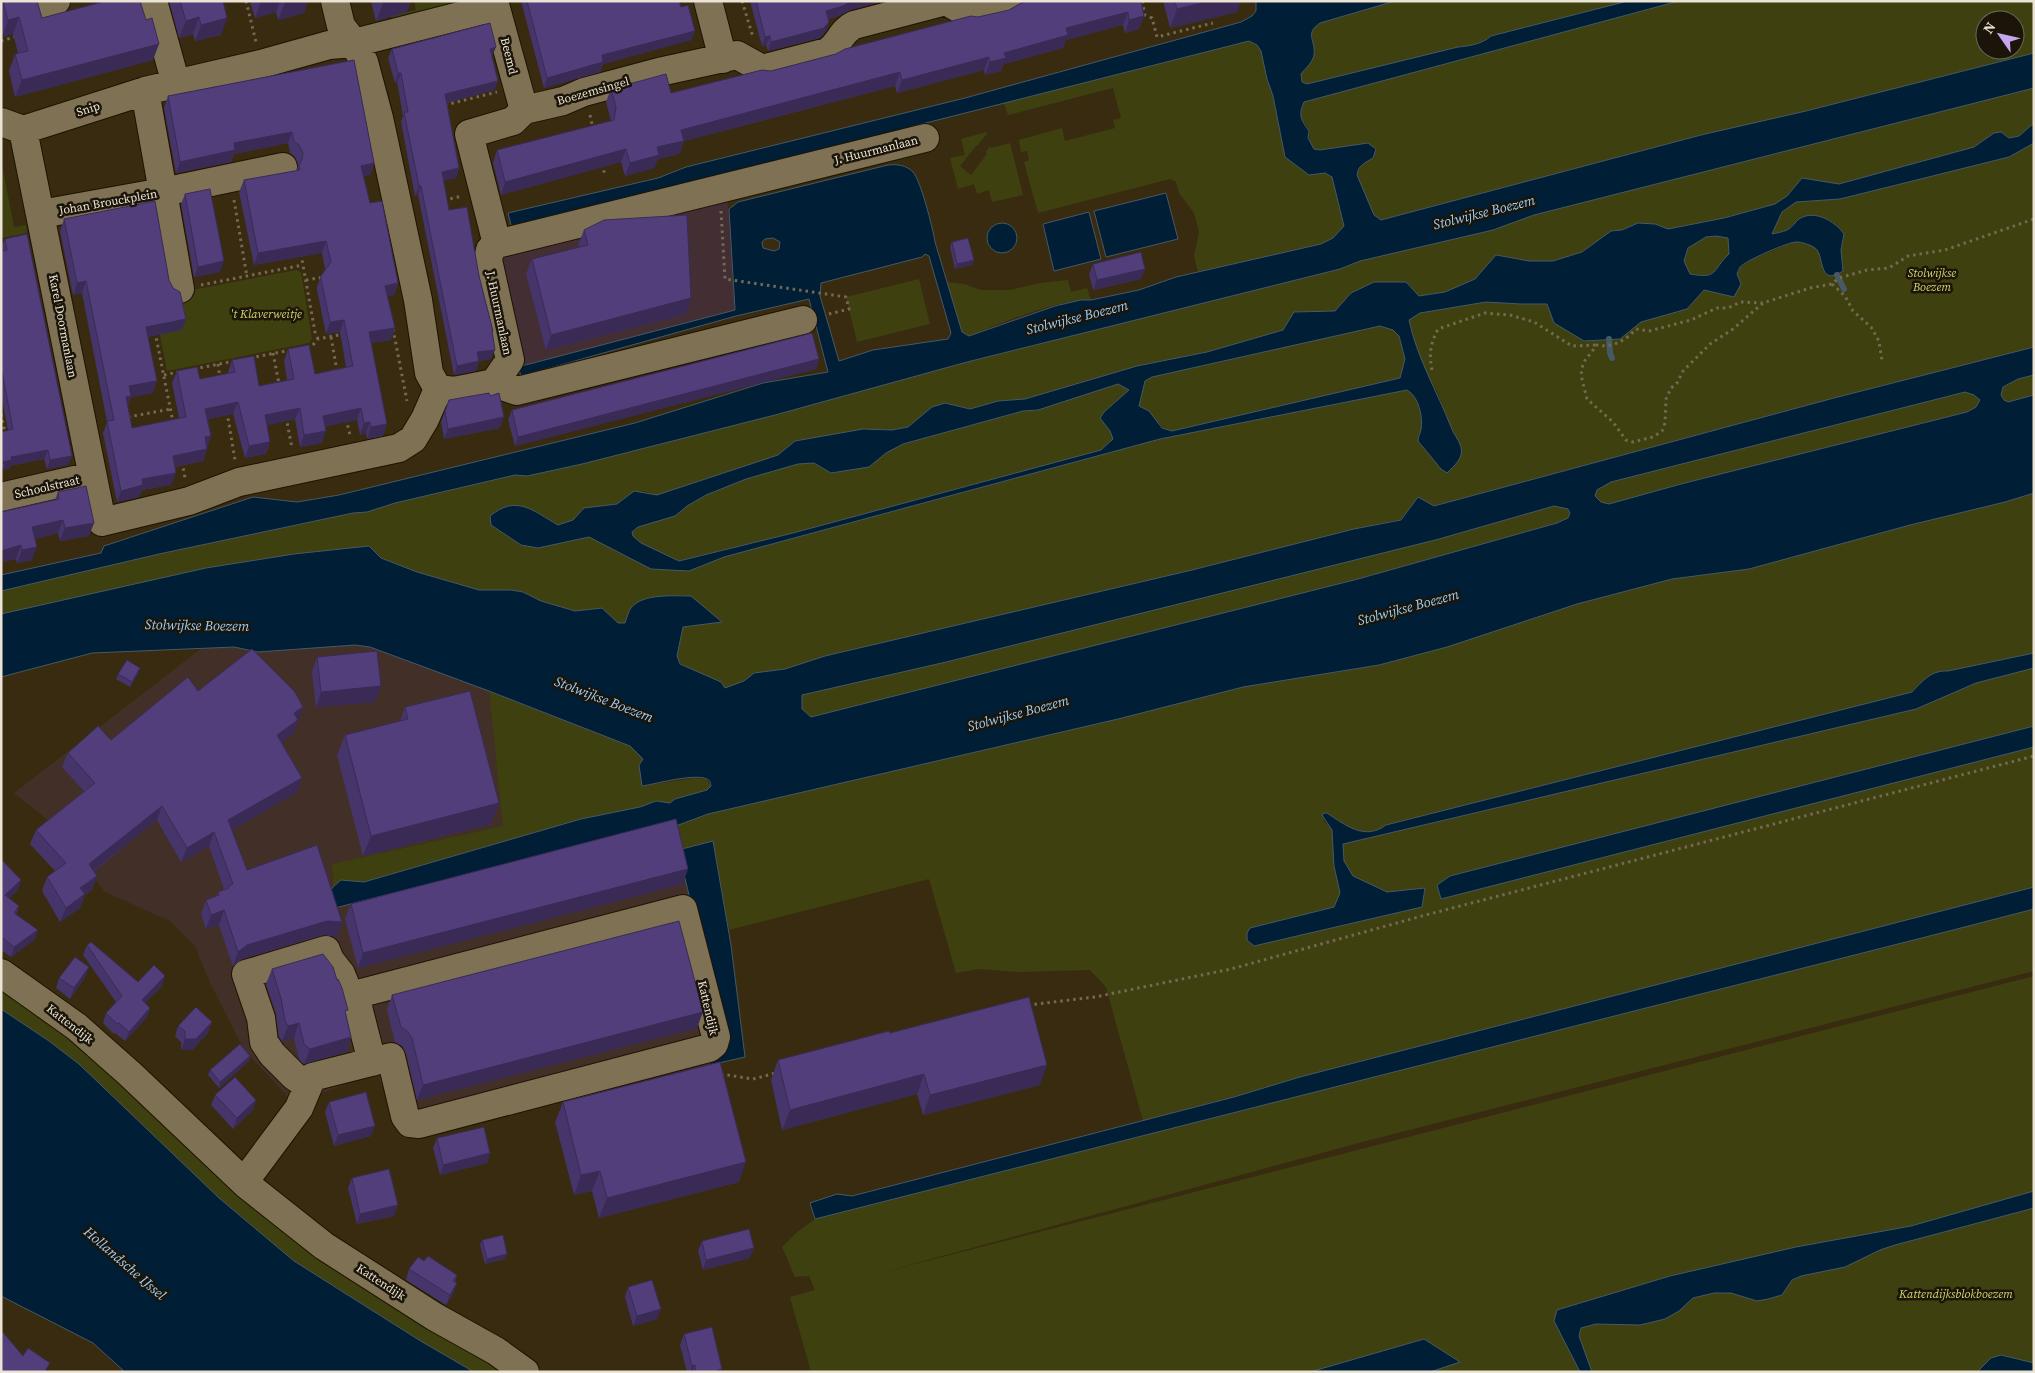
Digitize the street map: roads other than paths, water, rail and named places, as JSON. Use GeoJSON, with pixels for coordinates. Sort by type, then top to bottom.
{"type":"FeatureCollection","features":[{"type":"Feature","properties":{"kind":"street"},"geometry":{"type":"LineString","coordinates":[[153,1],[176,84]]}},
{"type":"Feature","properties":{"kind":"street"},"geometry":{"type":"LineString","coordinates":[[335,1],[341,26],[354,43],[364,62],[381,127],[421,319],[429,374],[438,389],[454,391],[494,383],[518,391],[803,320]]}},
{"type":"Feature","properties":{"kind":"street"},"geometry":{"type":"LineString","coordinates":[[708,1],[723,59]]}},
{"type":"Feature","properties":{"kind":"street","name":"Boezemsingel"},"geometry":{"type":"LineString","coordinates":[[497,244],[469,134],[513,121],[520,98],[563,101],[584,92],[659,72],[737,55],[762,69],[827,52],[834,48],[846,28],[854,25],[946,2],[970,16],[1001,8],[1011,1]]}},
{"type":"Feature","properties":{"kind":"street","name":"Snip"},"geometry":{"type":"LineString","coordinates":[[12,126],[330,45],[354,43],[494,4]]}},
{"type":"Feature","properties":{"kind":"street","name":"Beemd"},"geometry":{"type":"LineString","coordinates":[[494,4],[520,98]]}},
{"type":"Feature","properties":{"kind":"street","name":"Johan Brouckplein"},"geometry":{"type":"LineString","coordinates":[[41,214],[163,192],[145,91]]}},
{"type":"Feature","properties":{"kind":"street","name":"Karel Doormanlaan"},"geometry":{"type":"LineString","coordinates":[[12,126],[41,214],[102,522],[189,501],[239,482],[399,448],[413,439],[425,419],[438,389]]}},
{"type":"Feature","properties":{"kind":"street","name":"J. Huurmanlaan"},"geometry":{"type":"LineString","coordinates":[[494,383],[510,360],[488,260],[490,250],[497,244],[925,138]]}},
{"type":"Feature","properties":{"kind":"street"},"geometry":{"type":"LineString","coordinates":[[180,289],[163,192],[283,167]]}},
{"type":"Feature","properties":{"kind":"street","name":"Schoolstraat"},"geometry":{"type":"LineString","coordinates":[[1,497],[92,476]]}},
{"type":"Feature","properties":{"kind":"street","name":"Kattendijk"},"geometry":{"type":"LineString","coordinates":[[308,1086],[312,1077],[391,1057],[405,1116],[410,1123],[419,1124],[709,1048],[714,1044],[716,1037],[683,908],[355,995]]}},
{"type":"Feature","properties":{"kind":"street"},"geometry":{"type":"LineString","coordinates":[[244,1182],[300,1108],[308,1086],[294,1076],[272,1054],[264,1042],[260,1018],[246,974],[326,950],[330,960],[341,974],[350,996],[355,995],[372,1062]]}},
{"type":"Feature","properties":{"kind":"street","name":"Kattendijk"},"geometry":{"type":"LineString","coordinates":[[1,973],[77,1027],[130,1074],[244,1182],[324,1246],[435,1317],[496,1351],[525,1372]]}},
{"type":"Feature","properties":{"kind":"water","name":"Stolwijkse Boezem"},"geometry":{"type":"Polygon","coordinates":[[[1256,1],[1395,1],[1320,23],[1315,27],[1312,34],[1314,55],[1311,63],[1301,74],[1302,82],[1307,84],[1476,44],[1491,36],[1628,1],[1679,1],[1304,102],[1301,117],[1309,131],[1308,138],[1314,149],[1320,150],[1368,143],[1376,149],[1373,158],[1360,167],[1357,175],[1374,215],[1381,220],[1701,135],[1806,111],[2006,60],[2025,60],[2025,55],[2034,53],[2034,88],[1534,215],[1493,230],[1360,261],[1340,269],[967,362],[775,415],[582,464],[527,476],[515,475],[395,503],[367,512],[353,513],[159,554],[1,591],[1,575],[101,553],[104,546],[253,497],[297,502],[339,495],[635,423],[763,383],[828,372],[809,299],[736,316],[521,376],[518,367],[735,310],[729,209],[738,202],[888,165],[904,166],[913,172],[920,185],[962,332],[969,336],[1055,306],[1139,290],[1176,277],[1321,244],[1333,238],[1344,226],[1332,177],[1325,173],[1309,175],[1285,157],[1273,96],[1261,51],[1257,45],[1249,41],[914,126],[855,144],[512,229],[508,213],[658,178],[686,167],[965,98],[1241,22],[1252,16],[1256,11],[1256,1]],[[773,238],[765,239],[762,242],[763,248],[774,251],[779,249],[780,242],[773,238]],[[925,254],[922,257],[821,283],[820,296],[839,361],[873,350],[948,339],[951,333],[929,256],[925,254]]]}},
{"type":"Feature","properties":{"kind":"water"},"geometry":{"type":"Polygon","coordinates":[[[2034,123],[2034,143],[2009,157],[1840,199],[1796,202],[1782,212],[1772,234],[1789,229],[1805,216],[1817,216],[1830,221],[1844,234],[1841,250],[1843,271],[1835,275],[1825,273],[1818,251],[1809,245],[1799,242],[1786,245],[1758,256],[1740,267],[1737,274],[1741,284],[1734,297],[1704,290],[1687,309],[1641,322],[1620,339],[1584,341],[1554,323],[1547,304],[1486,302],[1420,313],[1409,320],[1417,348],[1462,451],[1460,458],[1447,473],[1441,469],[1418,441],[1421,430],[1421,413],[1415,397],[1407,390],[1160,439],[724,557],[689,571],[651,569],[589,537],[538,548],[521,545],[491,525],[490,516],[500,509],[517,505],[533,510],[558,525],[573,520],[584,508],[617,504],[634,491],[657,495],[778,455],[795,441],[863,429],[892,430],[908,427],[932,407],[945,403],[970,409],[998,401],[1025,399],[1137,366],[1207,352],[1283,330],[1294,312],[1335,311],[1351,293],[1374,282],[1406,282],[1419,296],[1445,292],[1475,279],[1496,255],[1529,261],[1553,261],[1582,252],[1611,231],[1622,230],[1638,223],[1655,224],[1668,229],[1724,218],[1775,204],[1787,196],[1802,178],[1839,184],[1974,147],[1994,133],[2001,132],[2009,138],[2019,136],[2034,123]],[[1706,237],[1688,248],[1684,261],[1690,274],[1706,275],[1714,272],[1729,254],[1728,238],[1706,237]],[[1380,326],[1152,377],[1145,381],[1139,406],[1149,411],[1162,428],[1172,431],[1400,378],[1405,359],[1399,336],[1393,330],[1380,326]],[[1118,384],[1038,410],[1023,411],[903,444],[886,453],[869,467],[831,473],[814,463],[798,464],[746,479],[706,495],[687,506],[675,516],[638,527],[632,532],[633,536],[641,543],[679,561],[793,533],[1101,450],[1113,439],[1110,431],[1100,418],[1104,412],[1129,390],[1118,384]]]}},
{"type":"Feature","properties":{"kind":"water"},"geometry":{"type":"Polygon","coordinates":[[[1166,193],[1178,239],[1106,257],[1094,211],[1166,193]]]}},
{"type":"Feature","properties":{"kind":"water"},"geometry":{"type":"Polygon","coordinates":[[[1089,212],[1101,259],[1054,271],[1043,224],[1089,212]]]}},
{"type":"Feature","properties":{"kind":"water"},"geometry":{"type":"Polygon","coordinates":[[[1002,223],[1013,227],[1017,238],[1013,249],[1002,253],[991,249],[987,238],[991,227],[1002,223]]]}},
{"type":"Feature","properties":{"kind":"water","name":"Stolwijkse Boezem"},"geometry":{"type":"Polygon","coordinates":[[[2034,347],[2034,375],[2018,379],[2003,387],[2001,395],[2008,402],[2034,395],[2034,493],[1749,569],[1672,579],[1577,604],[1447,647],[1379,665],[1243,687],[1118,719],[708,814],[673,827],[331,909],[327,897],[333,887],[341,880],[364,882],[581,819],[640,807],[656,801],[670,803],[675,799],[707,790],[711,786],[710,782],[701,777],[693,777],[642,786],[639,765],[643,759],[630,746],[370,647],[355,645],[258,652],[234,647],[92,653],[1,677],[1,614],[206,568],[294,554],[369,546],[381,558],[417,572],[479,590],[523,592],[541,601],[575,611],[602,608],[618,623],[625,623],[631,608],[643,600],[659,596],[691,596],[722,622],[683,627],[677,656],[680,664],[721,682],[725,688],[744,681],[754,673],[785,669],[825,656],[1192,570],[1354,529],[1401,520],[1418,497],[1434,506],[1834,398],[2034,347]],[[1965,392],[1611,482],[1597,490],[1595,496],[1601,502],[1609,504],[1967,412],[1976,407],[1980,400],[1974,395],[1965,392]],[[1554,506],[1439,539],[946,662],[802,695],[802,709],[811,717],[1358,579],[1557,523],[1568,518],[1570,513],[1568,509],[1554,506]]]}},
{"type":"Feature","properties":{"kind":"water"},"geometry":{"type":"Polygon","coordinates":[[[2034,653],[2034,668],[1976,683],[1916,709],[1343,844],[1344,861],[1353,876],[1387,892],[1425,888],[1422,907],[1254,946],[1247,940],[1247,933],[1250,928],[1334,907],[1340,893],[1334,866],[1332,830],[1322,815],[1324,813],[1355,830],[1370,832],[1386,825],[1912,692],[1924,680],[1937,672],[2034,653]]]}},
{"type":"Feature","properties":{"kind":"water"},"geometry":{"type":"Polygon","coordinates":[[[2034,726],[2034,747],[1441,899],[1437,885],[1450,876],[2034,726]]]}},
{"type":"Feature","properties":{"kind":"water"},"geometry":{"type":"Polygon","coordinates":[[[713,841],[731,945],[745,1057],[710,1065],[706,1055],[726,1046],[678,850],[713,841]]]}},
{"type":"Feature","properties":{"kind":"water"},"geometry":{"type":"Polygon","coordinates":[[[2034,887],[2034,909],[1953,930],[815,1219],[810,1203],[837,1194],[852,1196],[1234,1097],[1300,1077],[2034,887]]]}},
{"type":"Feature","properties":{"kind":"water","name":"Hollandsche IJssel"},"geometry":{"type":"Polygon","coordinates":[[[1,1009],[49,1041],[79,1064],[219,1198],[294,1261],[419,1340],[474,1372],[125,1372],[93,1343],[1,1296],[1,1009]]]}},
{"type":"Feature","properties":{"kind":"water"},"geometry":{"type":"Polygon","coordinates":[[[2034,1191],[2034,1208],[1895,1245],[1845,1267],[1801,1276],[1792,1280],[1782,1295],[1757,1301],[1731,1293],[1714,1293],[1693,1298],[1679,1311],[1665,1319],[1640,1325],[1596,1324],[1581,1328],[1579,1336],[1592,1372],[1580,1372],[1554,1321],[1557,1310],[1670,1276],[1796,1247],[1911,1226],[2034,1191]]]}},
{"type":"Feature","properties":{"kind":"water"},"geometry":{"type":"Polygon","coordinates":[[[1424,1339],[1460,1362],[1430,1372],[1310,1372],[1424,1339]]]}},
{"type":"Feature","properties":{"kind":"water"},"geometry":{"type":"Polygon","coordinates":[[[2001,1355],[2034,1363],[2034,1372],[1977,1372],[1991,1358],[2001,1355]]]}},
{"type":"Feature","properties":{"kind":"waterway"},"geometry":{"type":"LineString","coordinates":[[1837,275],[1844,289]]}},
{"type":"Feature","properties":{"kind":"waterway"},"geometry":{"type":"LineString","coordinates":[[1609,339],[1612,358]]}},
{"type":"Feature","properties":{"kind":"park label","name":"'t Klaverweitje"},"geometry":{"type":"Point","coordinates":[266,314]}},
{"type":"Feature","properties":{"kind":"park label","name":"Kattendijksblokboezem"},"geometry":{"type":"Point","coordinates":[1956,1294]}}]}
